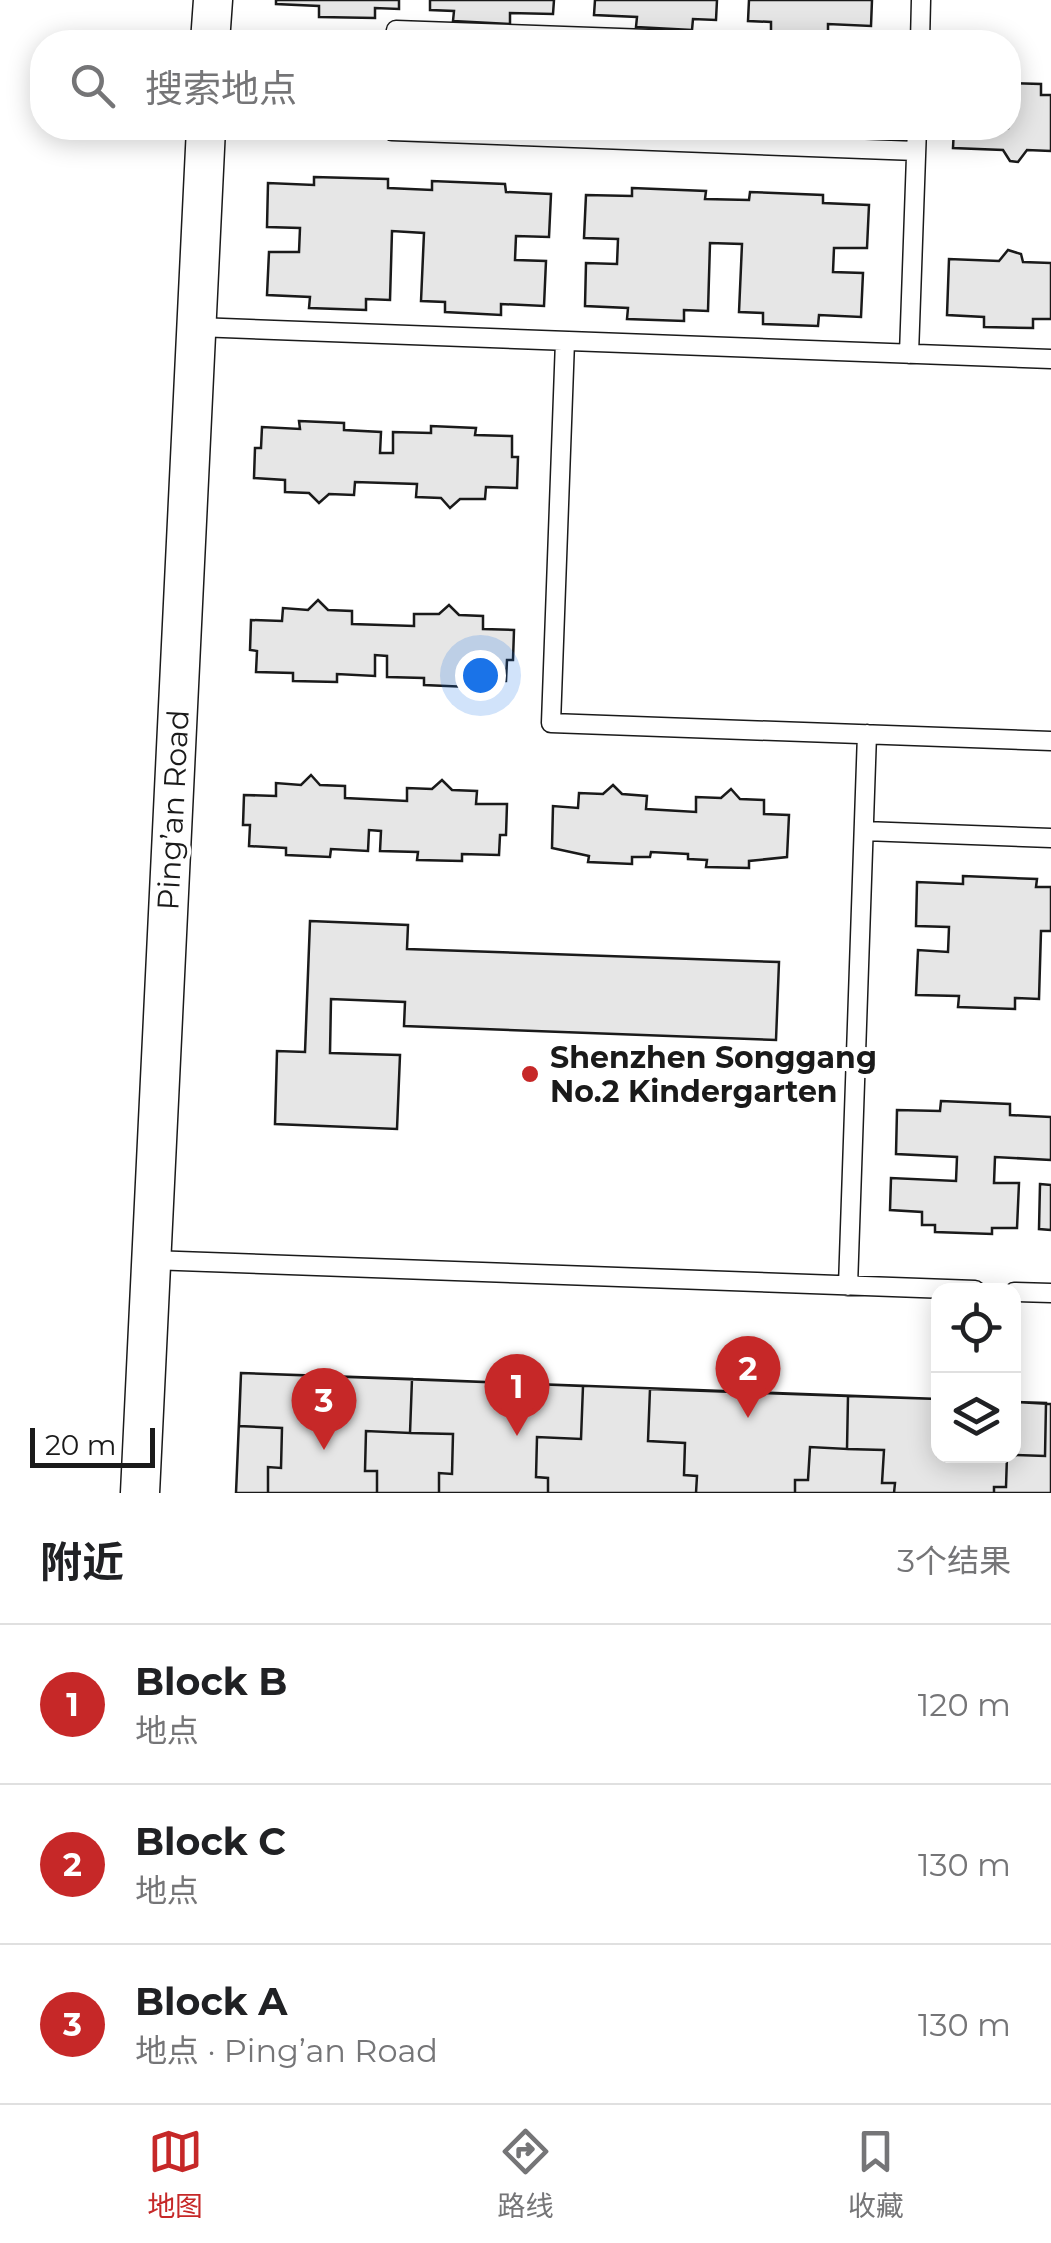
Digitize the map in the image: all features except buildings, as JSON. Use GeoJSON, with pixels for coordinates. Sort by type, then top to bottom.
{"type":"FeatureCollection","features":[{"type":"Feature","properties":{"kind":"street"},"geometry":{"type":"LineString","coordinates":[[211,30],[212,0]]}},
{"type":"Feature","properties":{"kind":"street","name":"Ping’an Road"},"geometry":{"type":"LineString","coordinates":[[140,1493],[205,140]]}},
{"type":"Feature","properties":{"kind":"lane"},"geometry":{"type":"LineString","coordinates":[[921,30],[922,0]]}},
{"type":"Feature","properties":{"kind":"lane"},"geometry":{"type":"LineString","coordinates":[[628,140],[916,151]]}},
{"type":"Feature","properties":{"kind":"lane"},"geometry":{"type":"LineString","coordinates":[[909,354],[916,140]]}},
{"type":"Feature","properties":{"kind":"lane"},"geometry":{"type":"LineString","coordinates":[[196,328],[1051,359]]}},
{"type":"Feature","properties":{"kind":"lane"},"geometry":{"type":"LineString","coordinates":[[565,341],[551,722],[1051,741]]}},
{"type":"Feature","properties":{"kind":"lane"},"geometry":{"type":"LineString","coordinates":[[848,1286],[867,734]]}},
{"type":"Feature","properties":{"kind":"lane"},"geometry":{"type":"LineString","coordinates":[[864,831],[1051,838]]}},
{"type":"Feature","properties":{"kind":"lane"},"geometry":{"type":"LineString","coordinates":[[151,1260],[931,1289]]}},
{"type":"Feature","properties":{"kind":"lane"},"geometry":{"type":"LineString","coordinates":[[1021,1292],[1051,1293]]}},
{"type":"Feature","properties":{"kind":"place","name":"Shenzhen Songgang No.2 Kindergarten"},"geometry":{"type":"Point","coordinates":[530,1074]}},
{"type":"Feature","properties":{"kind":"place","name":"Block C"},"geometry":{"type":"Point","coordinates":[748,1418]}},
{"type":"Feature","properties":{"kind":"place","name":"Block B"},"geometry":{"type":"Point","coordinates":[517,1436]}},
{"type":"Feature","properties":{"kind":"place","name":"Block A"},"geometry":{"type":"Point","coordinates":[324,1450]}}]}
